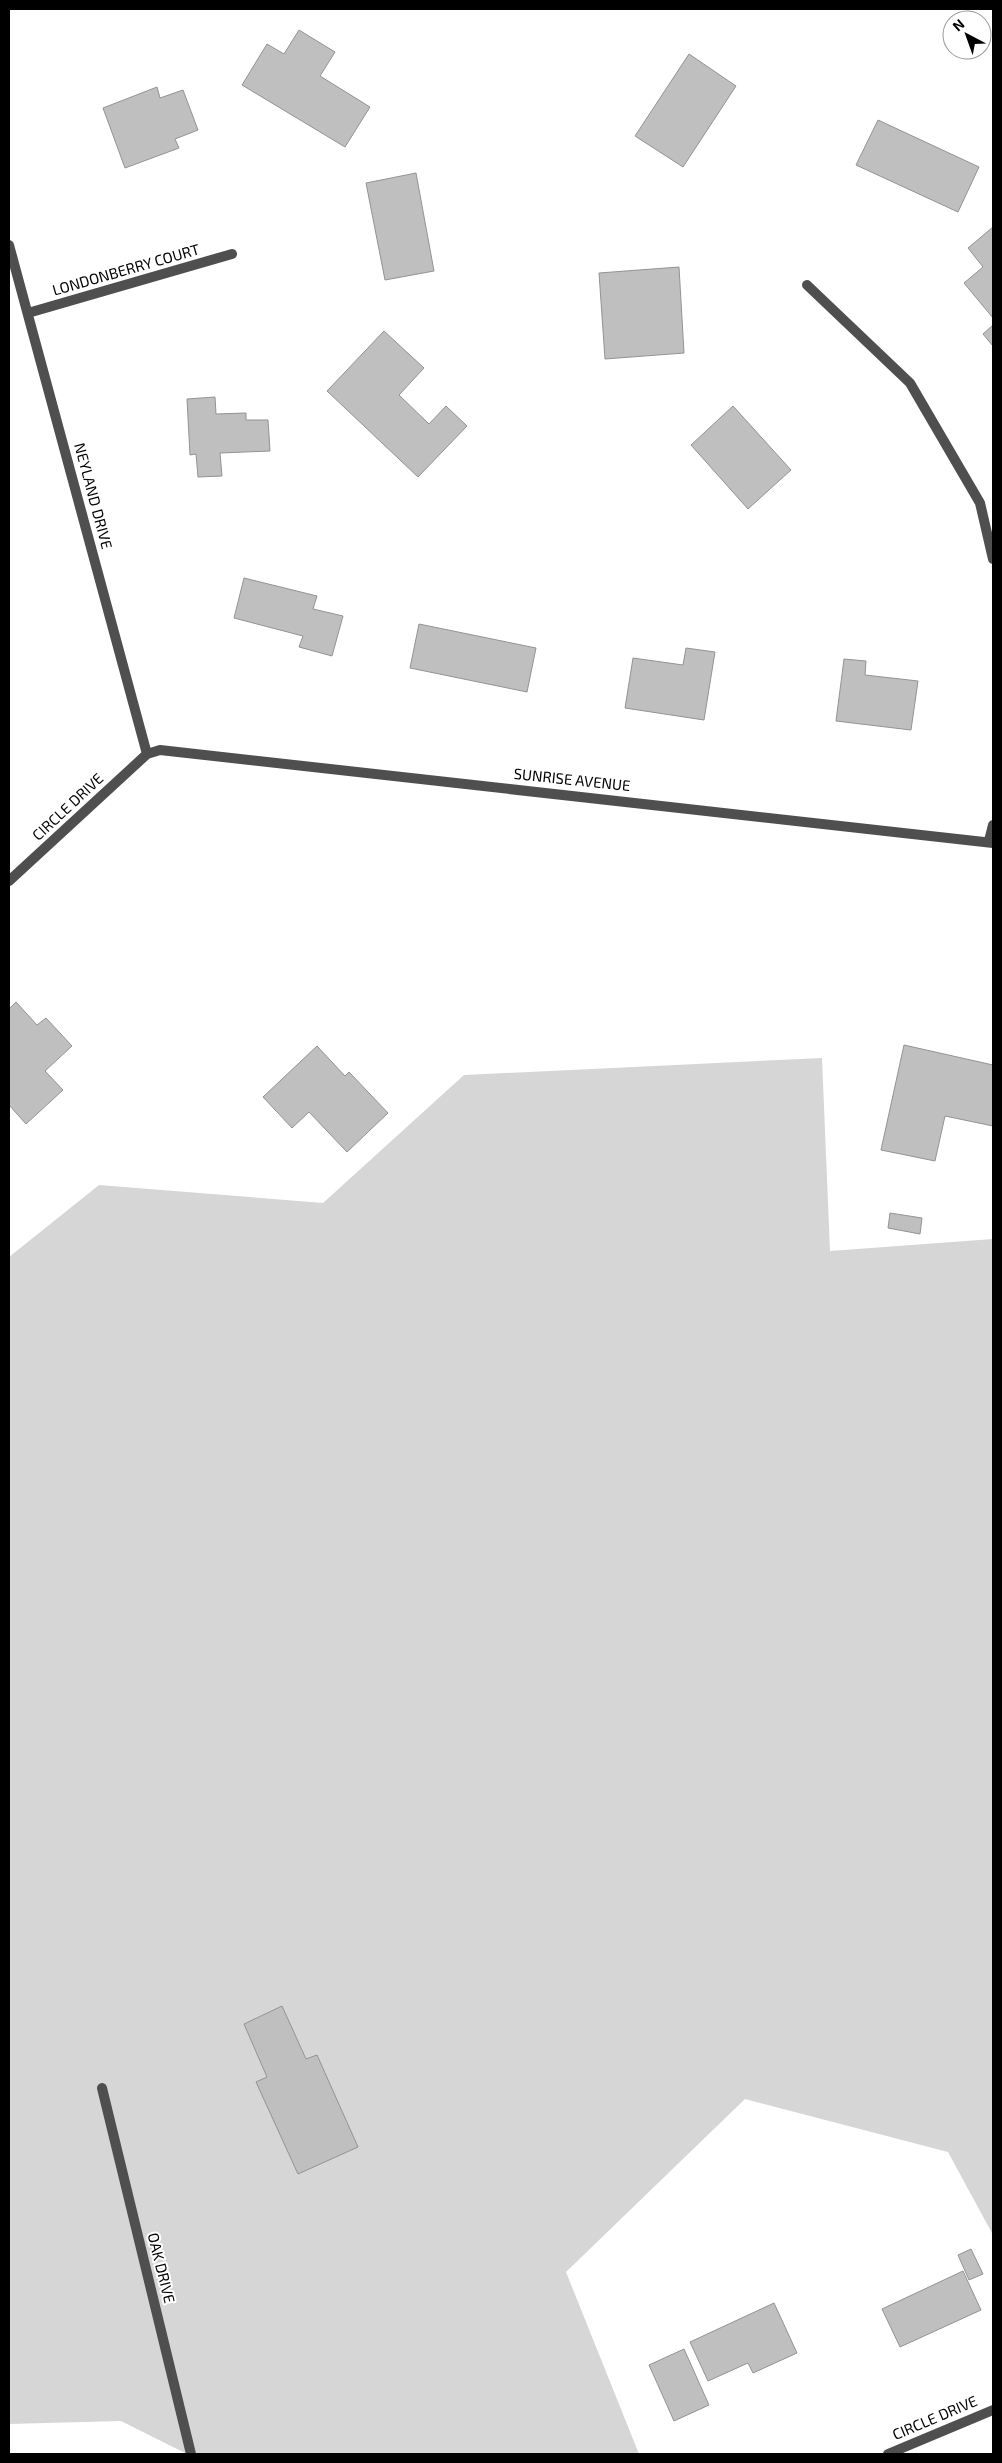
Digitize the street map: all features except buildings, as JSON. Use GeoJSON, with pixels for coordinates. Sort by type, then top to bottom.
{"type":"FeatureCollection","features":[{"type":"Feature","properties":{"kind":"street","name":"NEYLAND DRIVE"},"geometry":{"type":"LineString","coordinates":[[9,245],[147,754]]}},
{"type":"Feature","properties":{"kind":"street","name":"LONDONBERRY COURT"},"geometry":{"type":"LineString","coordinates":[[28,314],[232,254]]}},
{"type":"Feature","properties":{"kind":"street"},"geometry":{"type":"LineString","coordinates":[[807,284],[910,383],[980,503],[993,558]]}},
{"type":"Feature","properties":{"kind":"street","name":"SUNRISE AVENUE"},"geometry":{"type":"LineString","coordinates":[[147,754],[160,750],[991,842]]}},
{"type":"Feature","properties":{"kind":"street","name":"CIRCLE DRIVE"},"geometry":{"type":"LineString","coordinates":[[9,881],[147,754]]}},
{"type":"Feature","properties":{"kind":"street"},"geometry":{"type":"LineString","coordinates":[[991,842],[993,825]]}},
{"type":"Feature","properties":{"kind":"street","name":"OAK DRIVE"},"geometry":{"type":"LineString","coordinates":[[102,2088],[190,2454]]}},
{"type":"Feature","properties":{"kind":"street","name":"CIRCLE DRIVE"},"geometry":{"type":"LineString","coordinates":[[888,2454],[993,2410]]}},
{"type":"Feature","properties":{"kind":"shaded area"},"geometry":{"type":"Polygon","coordinates":[[[822,1058],[830,1251],[993,1239],[993,2235],[948,2152],[745,2099],[566,2272],[639,2454],[187,2454],[121,2421],[9,2424],[9,1257],[99,1185],[323,1203],[464,1075],[822,1058]]]}}]}
